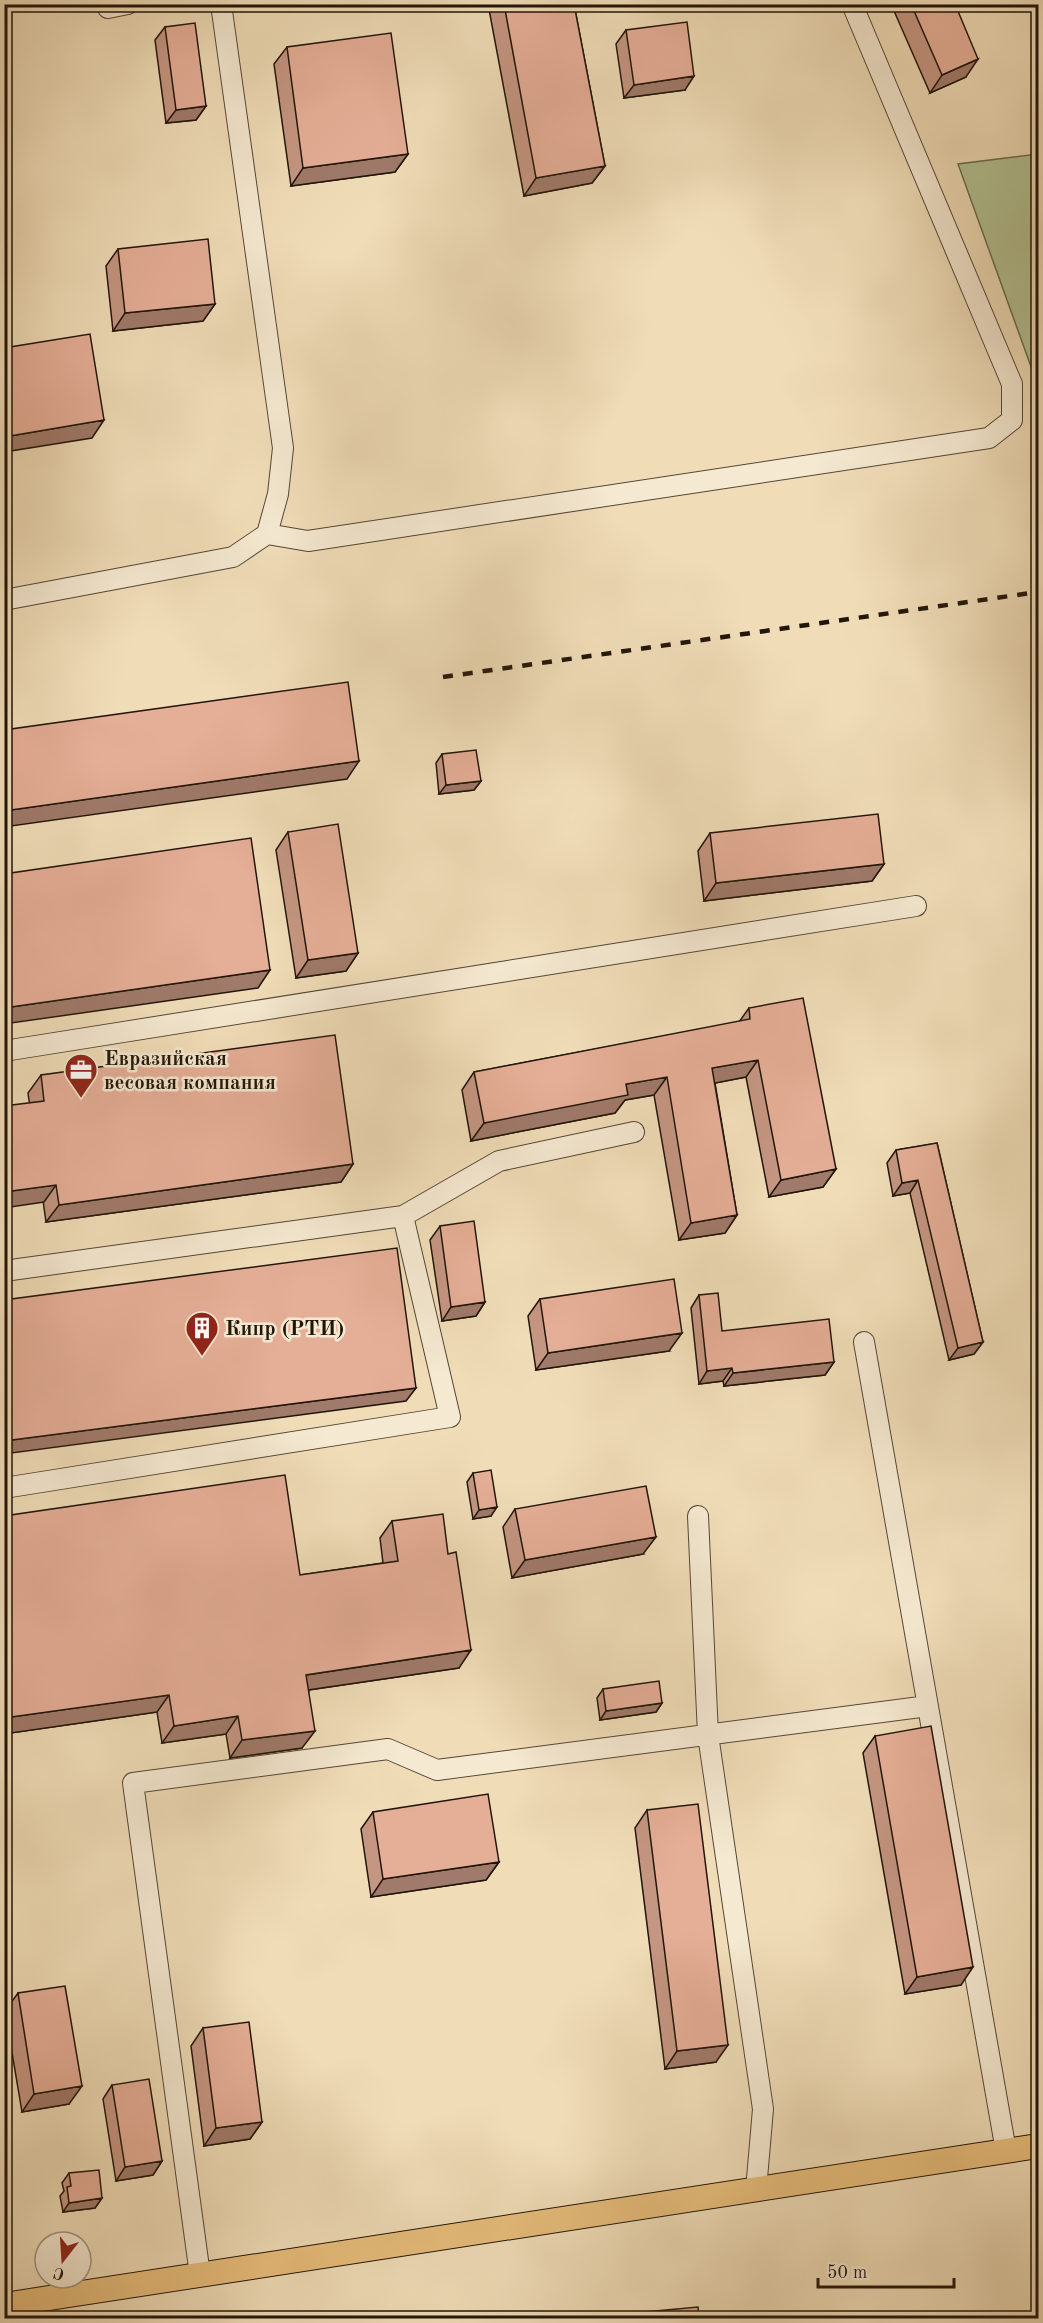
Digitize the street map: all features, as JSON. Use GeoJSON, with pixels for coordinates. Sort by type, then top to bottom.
{"type":"FeatureCollection","features":[{"type":"Feature","properties":{"kind":"main road"},"geometry":{"type":"LineString","coordinates":[[4,2305],[1038,2146]]}},
{"type":"Feature","properties":{"kind":"street"},"geometry":{"type":"LineString","coordinates":[[108,8],[128,4]]}},
{"type":"Feature","properties":{"kind":"street"},"geometry":{"type":"LineString","coordinates":[[4,600],[233,557],[267,534],[278,494],[283,448],[221,4]]}},
{"type":"Feature","properties":{"kind":"street"},"geometry":{"type":"LineString","coordinates":[[267,534],[308,541],[954,444],[989,438],[1012,420],[1012,384],[852,4]]}},
{"type":"Feature","properties":{"kind":"street"},"geometry":{"type":"LineString","coordinates":[[4,1051],[916,906]]}},
{"type":"Feature","properties":{"kind":"street"},"geometry":{"type":"LineString","coordinates":[[4,1271],[403,1216],[499,1161],[634,1132]]}},
{"type":"Feature","properties":{"kind":"street"},"geometry":{"type":"LineString","coordinates":[[4,1488],[450,1417],[403,1216]]}},
{"type":"Feature","properties":{"kind":"street"},"geometry":{"type":"LineString","coordinates":[[864,1342],[1006,2151]]}},
{"type":"Feature","properties":{"kind":"street"},"geometry":{"type":"LineString","coordinates":[[698,1516],[708,1735],[763,2109],[756,2190]]}},
{"type":"Feature","properties":{"kind":"street"},"geometry":{"type":"LineString","coordinates":[[200,2275],[133,1784],[388,1749],[437,1770],[928,1706]]}},
{"type":"Feature","properties":{"kind":"green space"},"geometry":{"type":"Polygon","coordinates":[[[1038,154],[1038,386],[958,164],[1038,154]]]}},
{"type":"Feature","properties":{"kind":"building"},"geometry":{"type":"Polygon","coordinates":[[[504,4],[574,4],[605,166],[536,178],[504,4]]]}},
{"type":"Feature","properties":{"kind":"building"},"geometry":{"type":"Polygon","coordinates":[[[911,4],[955,4],[978,59],[942,75],[911,4]]]}},
{"type":"Feature","properties":{"kind":"building"},"geometry":{"type":"Polygon","coordinates":[[[687,22],[694,76],[634,85],[626,30],[687,22]]]}},
{"type":"Feature","properties":{"kind":"building"},"geometry":{"type":"Polygon","coordinates":[[[195,23],[206,106],[176,110],[165,27],[195,23]]]}},
{"type":"Feature","properties":{"kind":"building"},"geometry":{"type":"Polygon","coordinates":[[[391,33],[408,154],[303,168],[287,47],[391,33]]]}},
{"type":"Feature","properties":{"kind":"building"},"geometry":{"type":"Polygon","coordinates":[[[208,239],[215,304],[125,313],[118,249],[208,239]]]}},
{"type":"Feature","properties":{"kind":"building"},"geometry":{"type":"Polygon","coordinates":[[[90,334],[104,420],[4,437],[4,348],[90,334]]]}},
{"type":"Feature","properties":{"kind":"building"},"geometry":{"type":"Polygon","coordinates":[[[348,682],[359,761],[4,811],[4,730],[348,682]]]}},
{"type":"Feature","properties":{"kind":"building"},"geometry":{"type":"Polygon","coordinates":[[[476,750],[481,781],[446,785],[442,754],[476,750]]]}},
{"type":"Feature","properties":{"kind":"building"},"geometry":{"type":"Polygon","coordinates":[[[878,814],[884,864],[716,883],[710,833],[878,814]]]}},
{"type":"Feature","properties":{"kind":"building"},"geometry":{"type":"Polygon","coordinates":[[[338,824],[358,953],[308,960],[288,832],[338,824]]]}},
{"type":"Feature","properties":{"kind":"building"},"geometry":{"type":"Polygon","coordinates":[[[251,838],[270,970],[4,1008],[4,874],[251,838]]]}},
{"type":"Feature","properties":{"kind":"building"},"geometry":{"type":"Polygon","coordinates":[[[803,998],[836,1169],[781,1180],[758,1060],[712,1068],[737,1215],[691,1223],[667,1077],[626,1084],[628,1095],[484,1123],[474,1072],[750,1019],[749,1008],[803,998]]]}},
{"type":"Feature","properties":{"kind":"building"},"geometry":{"type":"Polygon","coordinates":[[[335,1035],[353,1164],[59,1205],[56,1185],[4,1192],[4,1106],[44,1101],[41,1075],[335,1035]]]}},
{"type":"Feature","properties":{"kind":"building"},"geometry":{"type":"Polygon","coordinates":[[[937,1143],[983,1342],[958,1348],[918,1180],[902,1183],[896,1150],[937,1143]]]}},
{"type":"Feature","properties":{"kind":"building"},"geometry":{"type":"Polygon","coordinates":[[[474,1221],[485,1302],[451,1307],[440,1226],[474,1221]]]}},
{"type":"Feature","properties":{"kind":"building","name":"Кипр (РТИ)"},"geometry":{"type":"Polygon","coordinates":[[[397,1248],[416,1388],[4,1441],[4,1300],[397,1248]]]}},
{"type":"Feature","properties":{"kind":"building"},"geometry":{"type":"Polygon","coordinates":[[[674,1279],[682,1333],[548,1353],[540,1299],[674,1279]]]}},
{"type":"Feature","properties":{"kind":"building"},"geometry":{"type":"Polygon","coordinates":[[[718,1293],[722,1331],[829,1319],[834,1362],[733,1373],[732,1368],[707,1371],[699,1295],[718,1293]]]}},
{"type":"Feature","properties":{"kind":"building"},"geometry":{"type":"Polygon","coordinates":[[[491,1470],[497,1507],[479,1510],[473,1473],[491,1470]]]}},
{"type":"Feature","properties":{"kind":"building"},"geometry":{"type":"Polygon","coordinates":[[[285,1475],[300,1575],[398,1561],[392,1521],[443,1514],[448,1554],[456,1552],[471,1650],[306,1675],[315,1731],[242,1740],[238,1716],[174,1726],[169,1695],[4,1718],[4,1516],[285,1475]]]}},
{"type":"Feature","properties":{"kind":"building"},"geometry":{"type":"Polygon","coordinates":[[[646,1486],[656,1537],[525,1560],[515,1509],[646,1486]]]}},
{"type":"Feature","properties":{"kind":"building"},"geometry":{"type":"Polygon","coordinates":[[[659,1681],[662,1703],[606,1711],[603,1689],[659,1681]]]}},
{"type":"Feature","properties":{"kind":"building"},"geometry":{"type":"Polygon","coordinates":[[[931,1726],[973,1967],[917,1977],[875,1736],[931,1726]]]}},
{"type":"Feature","properties":{"kind":"building"},"geometry":{"type":"Polygon","coordinates":[[[488,1794],[499,1862],[383,1879],[373,1812],[488,1794]]]}},
{"type":"Feature","properties":{"kind":"building"},"geometry":{"type":"Polygon","coordinates":[[[698,1804],[728,2045],[677,2051],[647,1810],[698,1804]]]}},
{"type":"Feature","properties":{"kind":"building"},"geometry":{"type":"Polygon","coordinates":[[[65,1986],[82,2086],[34,2094],[18,1993],[65,1986]]]}},
{"type":"Feature","properties":{"kind":"building"},"geometry":{"type":"Polygon","coordinates":[[[249,2022],[262,2122],[216,2128],[203,2028],[249,2022]]]}},
{"type":"Feature","properties":{"kind":"building"},"geometry":{"type":"Polygon","coordinates":[[[149,2079],[162,2161],[125,2167],[112,2085],[149,2079]]]}},
{"type":"Feature","properties":{"kind":"building"},"geometry":{"type":"Polygon","coordinates":[[[99,2170],[102,2198],[69,2203],[67,2187],[71,2186],[69,2173],[99,2170]]]}},
{"type":"Feature","properties":{"kind":"building"},"geometry":{"type":"Polygon","coordinates":[[[698,2307],[699,2319],[646,2319],[645,2312],[698,2307]]]}},
{"type":"Feature","properties":{"kind":"railway"},"geometry":{"type":"LineString","coordinates":[[443,677],[1038,592]]}},
{"type":"Feature","properties":{"kind":"place","name":"Евразийская весовая компания"},"geometry":{"type":"Point","coordinates":[81,1099]}},
{"type":"Feature","properties":{"kind":"place","name":"Кипр (РТИ)"},"geometry":{"type":"Point","coordinates":[202,1357]}}]}
